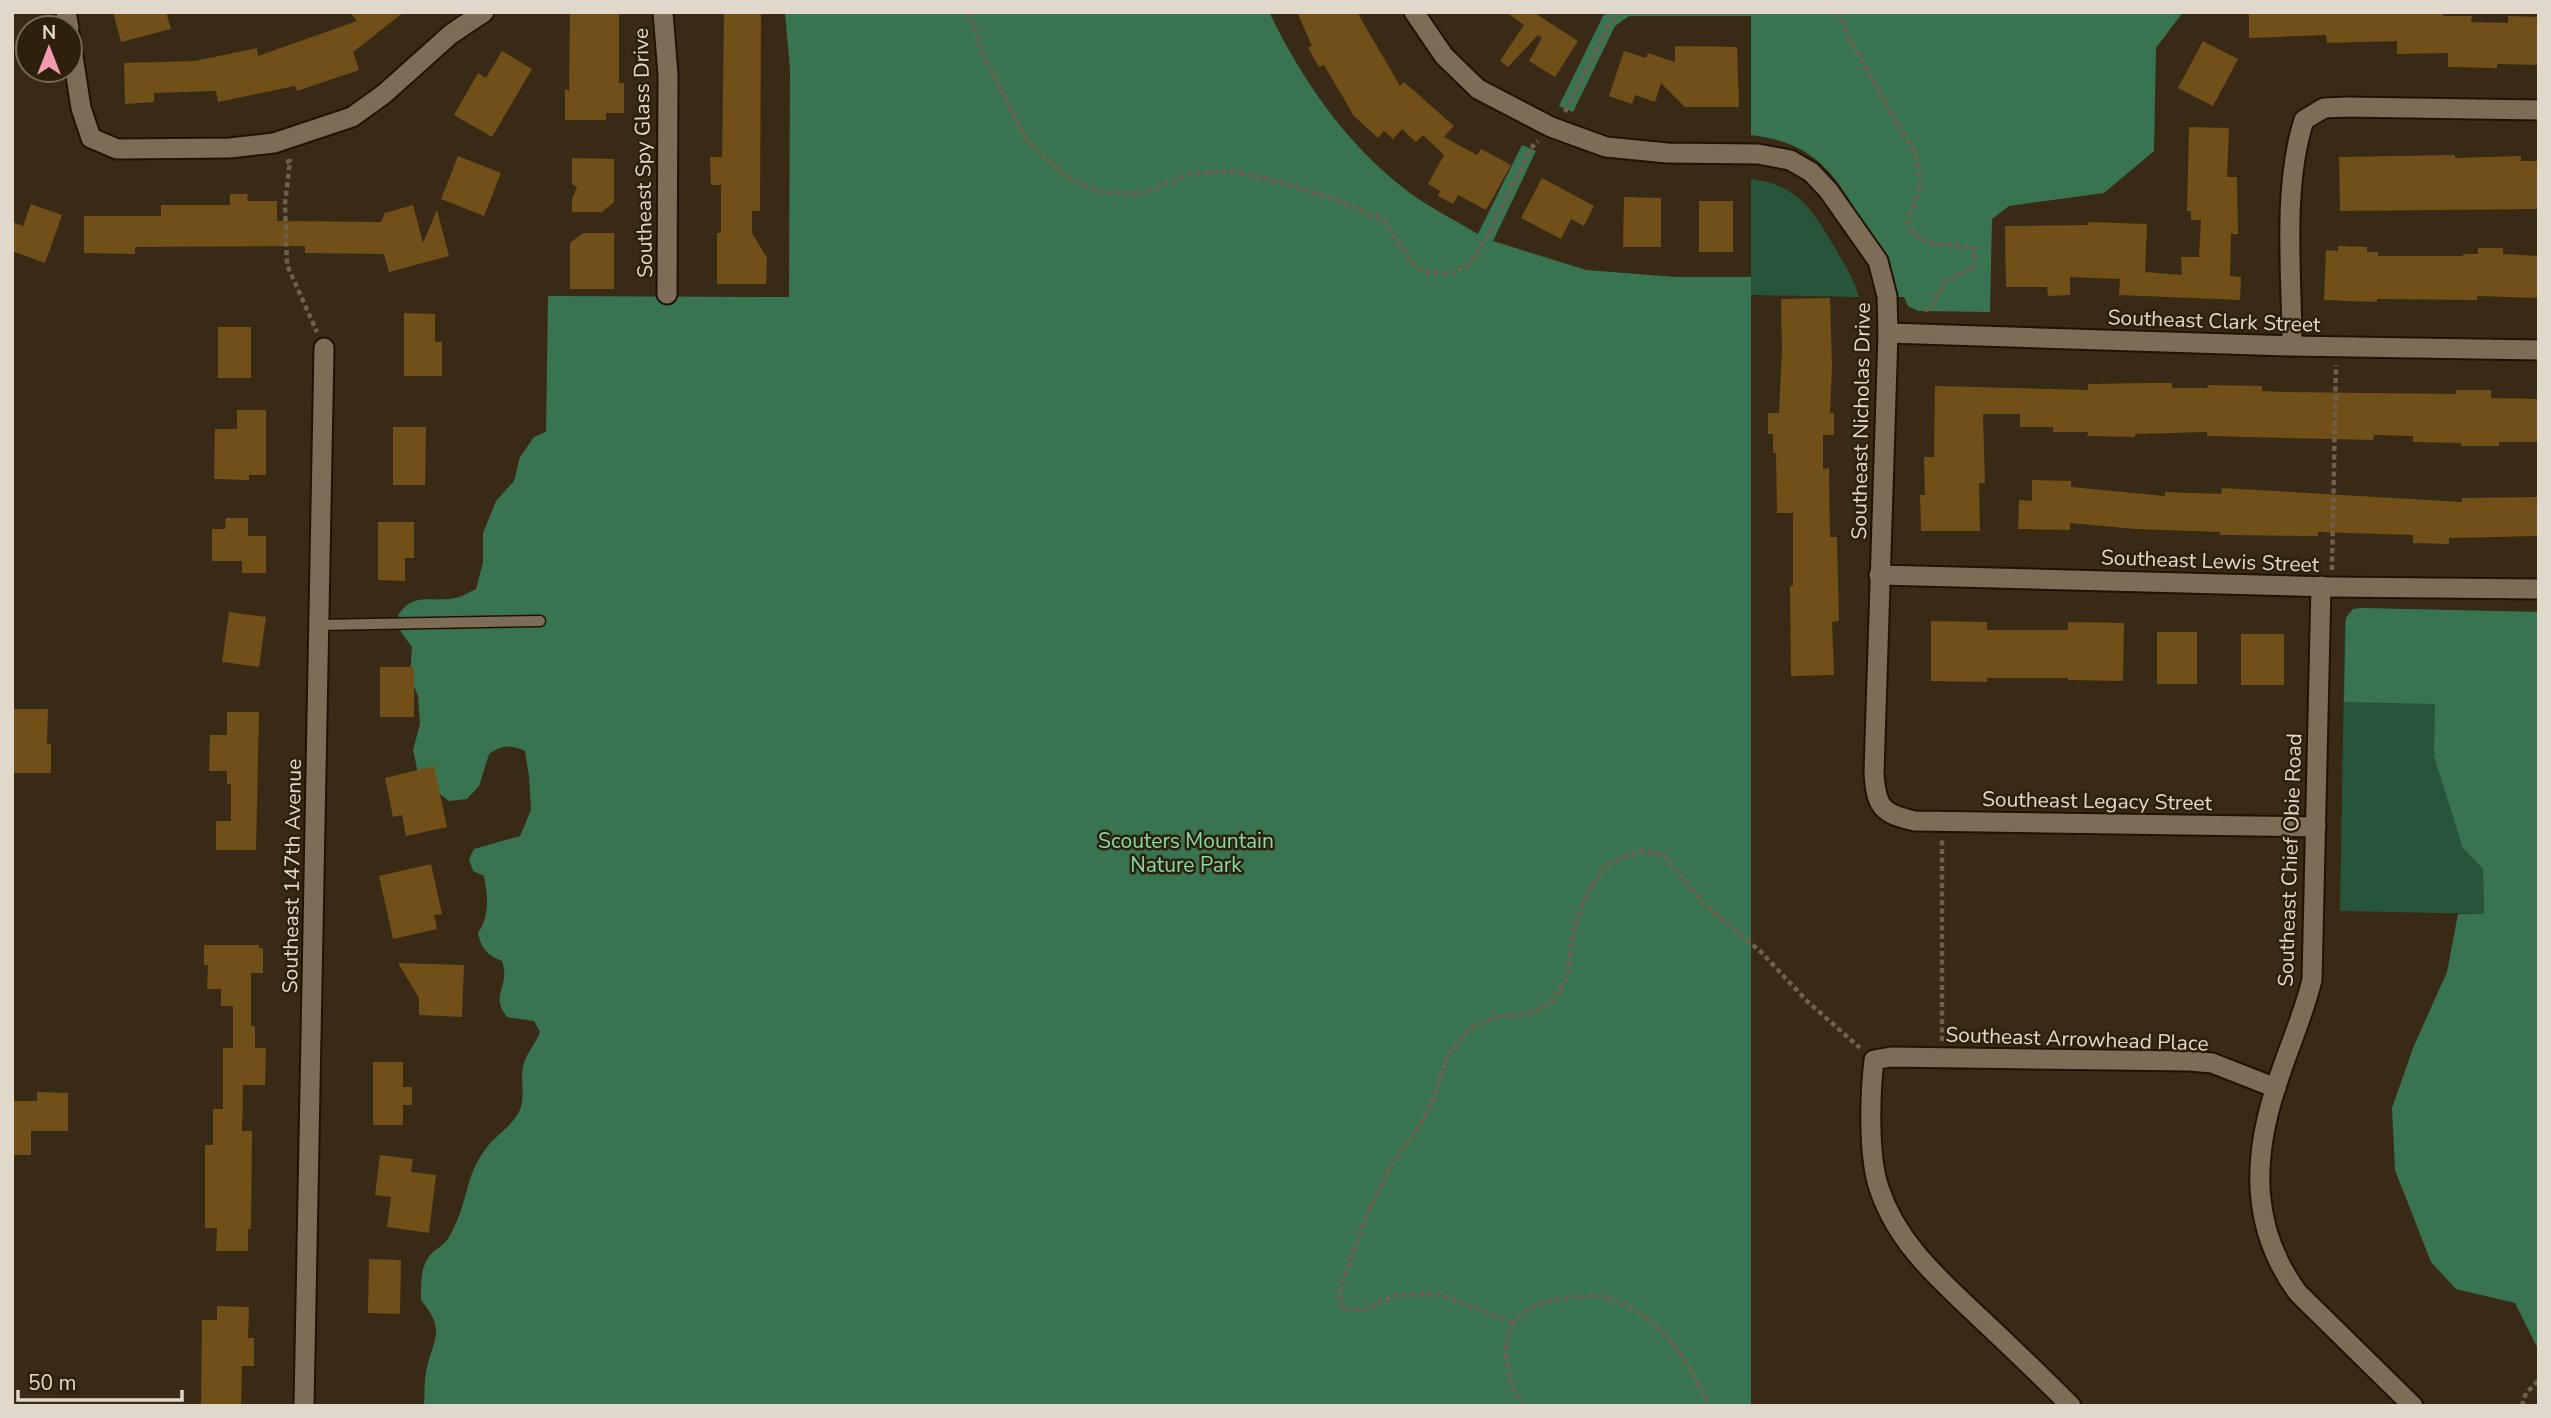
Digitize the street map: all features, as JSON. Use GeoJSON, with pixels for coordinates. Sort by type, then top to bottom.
{"type":"FeatureCollection","features":[{"type":"Feature","properties":{"kind":"street"},"geometry":{"type":"LineString","coordinates":[[77,84],[81,108],[91,138],[117,149],[230,148],[274,143],[352,117],[384,94],[451,34],[484,12]]}},
{"type":"Feature","properties":{"kind":"street","name":"Southeast Spy Glass Drive"},"geometry":{"type":"LineString","coordinates":[[663,12],[668,75],[667,294]]}},
{"type":"Feature","properties":{"kind":"street","name":"Southeast Nicholas Drive"},"geometry":{"type":"LineString","coordinates":[[1414,12],[1444,57],[1478,89],[1551,127],[1606,147],[1667,153],[1758,154],[1790,160],[1811,172],[1828,190],[1878,261],[1888,296],[1874,773],[1875,791],[1881,808]]}},
{"type":"Feature","properties":{"kind":"street"},"geometry":{"type":"LineString","coordinates":[[2292,346],[2291,203],[2295,148],[2304,120],[2324,108],[2346,107],[2539,110]]}},
{"type":"Feature","properties":{"kind":"street","name":"Southeast Clark Street"},"geometry":{"type":"LineString","coordinates":[[1888,333],[2292,346],[2539,350]]}},
{"type":"Feature","properties":{"kind":"street","name":"Southeast 147th Avenue"},"geometry":{"type":"LineString","coordinates":[[304,1406],[324,348]]}},
{"type":"Feature","properties":{"kind":"street","name":"Southeast Lewis Street"},"geometry":{"type":"LineString","coordinates":[[1879,575],[2326,587],[2539,589]]}},
{"type":"Feature","properties":{"kind":"street","name":"Southeast Chief Obie Road"},"geometry":{"type":"LineString","coordinates":[[2326,587],[2315,827],[2312,980],[2305,1010],[2276,1087],[2262,1138],[2259,1192],[2271,1247],[2283,1272],[2298,1293],[2413,1406]]}},
{"type":"Feature","properties":{"kind":"street","name":"Southeast Legacy Street"},"geometry":{"type":"LineString","coordinates":[[1881,808],[1896,817],[1915,821],[2315,827]]}},
{"type":"Feature","properties":{"kind":"street","name":"Southeast Arrowhead Place"},"geometry":{"type":"LineString","coordinates":[[1874,1060],[1891,1057],[2190,1061],[2222,1066],[2276,1087]]}},
{"type":"Feature","properties":{"kind":"street"},"geometry":{"type":"LineString","coordinates":[[1874,1060],[1871,1086],[1874,1163],[1878,1186],[1893,1223],[1918,1258],[2071,1406]]}},
{"type":"Feature","properties":{"kind":"lane"},"geometry":{"type":"LineString","coordinates":[[319,625],[540,621]]}},
{"type":"Feature","properties":{"kind":"path"},"geometry":{"type":"LineString","coordinates":[[969,12],[984,56],[1026,139],[1066,177],[1102,192],[1140,194],[1191,174],[1230,171],[1272,180],[1335,199],[1385,221],[1411,262],[1421,271],[1450,274],[1469,264],[1486,239],[1531,148]]}},
{"type":"Feature","properties":{"kind":"path"},"geometry":{"type":"LineString","coordinates":[[1551,127],[1568,109],[1610,22],[1621,12]]}},
{"type":"Feature","properties":{"kind":"path"},"geometry":{"type":"LineString","coordinates":[[1839,12],[1849,38],[1916,156],[1920,179],[1907,223],[1910,229],[1920,240],[1973,248],[1975,253],[1973,268],[1944,282],[1932,305],[1917,316]]}},
{"type":"Feature","properties":{"kind":"path"},"geometry":{"type":"LineString","coordinates":[[274,143],[279,163],[290,161],[285,204],[288,265],[324,348]]}},
{"type":"Feature","properties":{"kind":"path"},"geometry":{"type":"LineString","coordinates":[[2326,587],[2336,347]]}},
{"type":"Feature","properties":{"kind":"path"},"geometry":{"type":"LineString","coordinates":[[1941,1058],[1942,821]]}},
{"type":"Feature","properties":{"kind":"path"},"geometry":{"type":"LineString","coordinates":[[1512,1322],[1438,1294],[1396,1295],[1363,1310],[1342,1308],[1339,1293],[1366,1216],[1392,1163],[1419,1127],[1434,1098],[1447,1056],[1469,1029],[1497,1016],[1529,1014],[1554,1000],[1567,977],[1574,928],[1587,892],[1607,864],[1639,851],[1662,855],[1702,902],[1761,952],[1807,1001],[1874,1060]]}},
{"type":"Feature","properties":{"kind":"path"},"geometry":{"type":"LineString","coordinates":[[1523,1406],[1513,1393],[1505,1354],[1512,1322],[1531,1306],[1561,1298],[1600,1296],[1637,1311],[1671,1341],[1698,1380],[1709,1406]]}},
{"type":"Feature","properties":{"kind":"path"},"geometry":{"type":"LineString","coordinates":[[2522,1406],[2526,1393],[2539,1380]]}},
{"type":"Feature","properties":{"kind":"green space","name":"Scouters Mountain Nature Park"},"geometry":{"type":"Polygon","coordinates":[[[785,12],[1269,12],[1310,84],[1360,149],[1410,193],[1478,234],[1522,145],[1536,151],[1493,241],[1586,270],[1676,277],[1751,277],[1751,1406],[424,1406],[426,1372],[436,1335],[434,1320],[421,1300],[425,1263],[451,1233],[480,1157],[519,1112],[523,1066],[540,1032],[534,1021],[507,1017],[502,1009],[502,961],[486,950],[478,933],[485,919],[487,906],[484,876],[473,871],[469,859],[474,849],[520,836],[531,810],[525,751],[506,746],[489,754],[479,786],[467,799],[449,801],[419,778],[413,750],[420,724],[418,696],[410,676],[412,647],[401,632],[398,615],[417,600],[455,598],[476,589],[483,562],[483,533],[496,501],[514,481],[520,457],[534,437],[546,432],[548,296],[789,297],[790,70],[785,12]]]}},
{"type":"Feature","properties":{"kind":"green space"},"geometry":{"type":"Polygon","coordinates":[[[1608,12],[2183,12],[2156,48],[2154,151],[2104,193],[2009,206],[1992,219],[1990,312],[1918,311],[1908,306],[1904,297],[1895,297],[1886,266],[1876,245],[1848,197],[1827,170],[1803,150],[1771,138],[1751,135],[1751,16],[1629,16],[1615,26],[1573,112],[1559,106],[1603,16],[1608,12]]]}},
{"type":"Feature","properties":{"kind":"green space"},"geometry":{"type":"Polygon","coordinates":[[[1751,179],[1781,187],[1792,193],[1811,211],[1852,278],[1859,297],[1751,295],[1751,179]]]}},
{"type":"Feature","properties":{"kind":"green space"},"geometry":{"type":"Polygon","coordinates":[[[2360,608],[2539,612],[2463,848],[2483,869],[2484,914],[2340,911],[2345,622],[2349,612],[2360,608]]]}},
{"type":"Feature","properties":{"kind":"green space"},"geometry":{"type":"Polygon","coordinates":[[[2353,609],[2539,612],[2539,1351],[2515,1303],[2456,1289],[2431,1262],[2395,1170],[2392,1108],[2413,1048],[2447,972],[2458,914],[2484,914],[2483,869],[2463,848],[2434,756],[2435,704],[2344,702],[2346,618],[2353,609]]]}},
{"type":"Feature","properties":{"kind":"building"},"geometry":{"type":"Polygon","coordinates":[[[113,12],[166,12],[171,29],[121,42],[113,12]]]}},
{"type":"Feature","properties":{"kind":"building"},"geometry":{"type":"Polygon","coordinates":[[[350,12],[404,12],[353,52],[359,70],[297,91],[295,86],[218,102],[216,91],[154,93],[154,102],[125,104],[124,63],[195,61],[257,48],[258,56],[357,21],[350,12]]]}},
{"type":"Feature","properties":{"kind":"building"},"geometry":{"type":"Polygon","coordinates":[[[570,12],[619,12],[619,83],[624,83],[624,113],[606,113],[606,120],[565,120],[565,89],[569,91],[570,12]]]}},
{"type":"Feature","properties":{"kind":"building"},"geometry":{"type":"Polygon","coordinates":[[[724,12],[761,12],[760,211],[752,211],[752,233],[767,258],[766,284],[717,284],[721,185],[711,185],[710,157],[722,157],[724,12]]]}},
{"type":"Feature","properties":{"kind":"building"},"geometry":{"type":"Polygon","coordinates":[[[1297,12],[1357,12],[1400,86],[1404,82],[1454,126],[1444,137],[1477,155],[1481,149],[1511,165],[1486,210],[1458,195],[1453,204],[1438,196],[1440,191],[1428,184],[1444,155],[1423,135],[1416,142],[1402,129],[1393,139],[1384,131],[1378,138],[1354,116],[1324,65],[1319,67],[1308,48],[1312,46],[1297,12]]]}},
{"type":"Feature","properties":{"kind":"building"},"geometry":{"type":"Polygon","coordinates":[[[1506,12],[1533,12],[1578,41],[1555,77],[1529,61],[1542,38],[1538,35],[1508,67],[1500,61],[1524,25],[1506,12]]]}},
{"type":"Feature","properties":{"kind":"building"},"geometry":{"type":"Polygon","coordinates":[[[2249,12],[2443,12],[2443,16],[2472,16],[2471,22],[2508,23],[2508,16],[2539,17],[2539,65],[2448,67],[2448,53],[2397,54],[2397,41],[2327,43],[2326,35],[2249,38],[2249,12]]]}},
{"type":"Feature","properties":{"kind":"building"},"geometry":{"type":"Polygon","coordinates":[[[2203,41],[2238,59],[2213,106],[2178,88],[2203,41]]]}},
{"type":"Feature","properties":{"kind":"building"},"geometry":{"type":"Polygon","coordinates":[[[1675,46],[1737,47],[1739,107],[1685,107],[1661,83],[1655,102],[1635,95],[1632,104],[1609,96],[1624,51],[1646,58],[1648,53],[1675,62],[1675,46]]]}},
{"type":"Feature","properties":{"kind":"building"},"geometry":{"type":"Polygon","coordinates":[[[502,51],[532,69],[492,137],[454,115],[478,73],[486,78],[502,51]]]}},
{"type":"Feature","properties":{"kind":"building"},"geometry":{"type":"Polygon","coordinates":[[[2189,127],[2229,128],[2227,177],[2237,177],[2238,234],[2231,234],[2230,276],[2241,277],[2240,300],[2119,295],[2120,279],[2070,277],[2070,295],[2048,296],[2047,287],[2006,287],[2005,226],[2088,225],[2088,222],[2147,224],[2145,272],[2182,275],[2181,257],[2199,257],[2201,220],[2191,220],[2191,211],[2187,211],[2189,127]]]}},
{"type":"Feature","properties":{"kind":"building"},"geometry":{"type":"Polygon","coordinates":[[[2455,155],[2455,158],[2521,156],[2521,161],[2539,161],[2539,209],[2340,211],[2339,157],[2455,155]]]}},
{"type":"Feature","properties":{"kind":"building"},"geometry":{"type":"Polygon","coordinates":[[[458,156],[501,173],[484,216],[441,199],[458,156]]]}},
{"type":"Feature","properties":{"kind":"building"},"geometry":{"type":"Polygon","coordinates":[[[572,158],[614,159],[614,202],[602,212],[572,212],[572,199],[577,187],[572,184],[572,158]]]}},
{"type":"Feature","properties":{"kind":"building"},"geometry":{"type":"Polygon","coordinates":[[[1542,178],[1594,206],[1584,226],[1571,219],[1561,239],[1521,218],[1542,178]]]}},
{"type":"Feature","properties":{"kind":"building"},"geometry":{"type":"Polygon","coordinates":[[[230,194],[248,194],[247,201],[277,201],[277,221],[381,222],[385,213],[413,205],[423,243],[437,210],[449,256],[389,272],[384,254],[305,253],[305,246],[135,247],[135,254],[84,253],[84,216],[161,216],[161,205],[230,205],[230,194]]]}},
{"type":"Feature","properties":{"kind":"building"},"geometry":{"type":"Polygon","coordinates":[[[1624,197],[1661,198],[1661,247],[1623,247],[1624,197]]]}},
{"type":"Feature","properties":{"kind":"building"},"geometry":{"type":"Polygon","coordinates":[[[1699,201],[1733,201],[1733,252],[1699,252],[1699,201]]]}},
{"type":"Feature","properties":{"kind":"building"},"geometry":{"type":"Polygon","coordinates":[[[31,204],[62,215],[45,263],[12,251],[12,222],[23,226],[31,204]]]}},
{"type":"Feature","properties":{"kind":"building"},"geometry":{"type":"Polygon","coordinates":[[[583,233],[614,233],[614,289],[570,289],[570,243],[583,233]]]}},
{"type":"Feature","properties":{"kind":"building"},"geometry":{"type":"Polygon","coordinates":[[[2338,246],[2367,247],[2367,252],[2378,252],[2378,256],[2463,256],[2478,254],[2478,248],[2503,248],[2503,254],[2539,256],[2539,298],[2477,296],[2477,300],[2324,300],[2326,250],[2338,251],[2338,246]]]}},
{"type":"Feature","properties":{"kind":"building"},"geometry":{"type":"Polygon","coordinates":[[[1830,298],[1830,413],[1834,413],[1834,435],[1823,435],[1823,469],[1829,468],[1830,537],[1837,537],[1839,621],[1832,622],[1834,675],[1791,676],[1790,586],[1793,586],[1793,513],[1777,513],[1776,453],[1773,453],[1773,434],[1768,434],[1768,413],[1779,413],[1781,299],[1830,298]]]}},
{"type":"Feature","properties":{"kind":"building"},"geometry":{"type":"Polygon","coordinates":[[[404,313],[435,314],[435,342],[442,342],[442,376],[404,376],[404,313]]]}},
{"type":"Feature","properties":{"kind":"building"},"geometry":{"type":"Polygon","coordinates":[[[218,327],[251,327],[251,378],[218,378],[218,327]]]}},
{"type":"Feature","properties":{"kind":"building"},"geometry":{"type":"Polygon","coordinates":[[[2172,383],[2172,388],[2207,388],[2208,385],[2262,386],[2262,391],[2285,392],[2456,394],[2456,390],[2491,390],[2491,398],[2539,399],[2539,442],[2461,446],[2461,443],[2413,442],[2413,436],[2374,435],[2373,440],[2207,436],[2207,432],[2135,434],[2135,437],[2087,436],[2088,432],[2053,432],[2053,427],[2020,427],[2020,414],[1983,414],[1985,483],[1979,483],[1980,531],[1921,531],[1920,495],[1925,495],[1924,457],[1934,457],[1935,386],[2088,390],[2088,384],[2172,383]]]}},
{"type":"Feature","properties":{"kind":"building"},"geometry":{"type":"Polygon","coordinates":[[[237,410],[266,410],[266,475],[249,475],[249,480],[214,479],[215,429],[237,429],[237,410]]]}},
{"type":"Feature","properties":{"kind":"building"},"geometry":{"type":"Polygon","coordinates":[[[393,427],[426,427],[425,485],[393,485],[393,427]]]}},
{"type":"Feature","properties":{"kind":"building"},"geometry":{"type":"Polygon","coordinates":[[[2032,480],[2071,481],[2071,487],[2165,496],[2165,492],[2221,494],[2222,488],[2462,502],[2462,498],[2539,497],[2539,536],[2449,538],[2449,544],[2413,543],[2413,535],[2318,532],[2318,536],[2220,535],[2220,532],[2070,523],[2070,530],[2018,529],[2019,500],[2032,501],[2032,480]]]}},
{"type":"Feature","properties":{"kind":"building"},"geometry":{"type":"Polygon","coordinates":[[[226,518],[248,518],[248,536],[266,536],[266,573],[242,573],[242,561],[212,561],[212,529],[225,529],[226,518]]]}},
{"type":"Feature","properties":{"kind":"building"},"geometry":{"type":"Polygon","coordinates":[[[378,522],[414,522],[414,558],[405,558],[405,581],[378,580],[378,522]]]}},
{"type":"Feature","properties":{"kind":"building"},"geometry":{"type":"Polygon","coordinates":[[[229,612],[266,617],[259,667],[222,662],[229,612]]]}},
{"type":"Feature","properties":{"kind":"building"},"geometry":{"type":"Polygon","coordinates":[[[1931,621],[1987,622],[1987,630],[2068,630],[2068,622],[2124,623],[2123,681],[1987,678],[1987,682],[1931,681],[1931,621]]]}},
{"type":"Feature","properties":{"kind":"building"},"geometry":{"type":"Polygon","coordinates":[[[2157,632],[2197,632],[2197,684],[2157,684],[2157,632]]]}},
{"type":"Feature","properties":{"kind":"building"},"geometry":{"type":"Polygon","coordinates":[[[2241,634],[2284,634],[2284,685],[2241,685],[2241,634]]]}},
{"type":"Feature","properties":{"kind":"building"},"geometry":{"type":"Polygon","coordinates":[[[380,667],[414,667],[414,717],[380,717],[380,667]]]}},
{"type":"Feature","properties":{"kind":"building"},"geometry":{"type":"Polygon","coordinates":[[[12,709],[48,709],[47,744],[51,744],[51,773],[12,773],[12,709]]]}},
{"type":"Feature","properties":{"kind":"building"},"geometry":{"type":"Polygon","coordinates":[[[227,712],[259,712],[256,850],[216,850],[216,821],[231,821],[231,784],[227,784],[227,771],[209,771],[210,735],[227,735],[227,712]]]}},
{"type":"Feature","properties":{"kind":"building"},"geometry":{"type":"Polygon","coordinates":[[[434,766],[447,827],[406,836],[402,815],[393,817],[385,778],[434,766]]]}},
{"type":"Feature","properties":{"kind":"building"},"geometry":{"type":"Polygon","coordinates":[[[431,864],[442,914],[434,915],[437,929],[393,939],[379,876],[431,864]]]}},
{"type":"Feature","properties":{"kind":"building"},"geometry":{"type":"Polygon","coordinates":[[[204,945],[259,945],[259,948],[263,948],[263,973],[251,973],[251,1026],[255,1026],[255,1048],[266,1048],[265,1085],[243,1085],[242,1131],[252,1131],[251,1229],[248,1229],[248,1251],[216,1251],[217,1228],[205,1228],[205,1145],[213,1145],[213,1109],[223,1109],[223,1048],[233,1048],[233,1006],[221,1006],[221,989],[207,989],[208,965],[204,965],[204,945]]]}},
{"type":"Feature","properties":{"kind":"building"},"geometry":{"type":"Polygon","coordinates":[[[398,963],[464,965],[462,1017],[419,1015],[419,998],[398,963]]]}},
{"type":"Feature","properties":{"kind":"building"},"geometry":{"type":"Polygon","coordinates":[[[373,1062],[403,1062],[403,1087],[412,1087],[412,1105],[403,1105],[403,1125],[373,1125],[373,1062]]]}},
{"type":"Feature","properties":{"kind":"building"},"geometry":{"type":"Polygon","coordinates":[[[37,1092],[68,1093],[68,1131],[31,1131],[31,1155],[12,1155],[12,1101],[37,1101],[37,1092]]]}},
{"type":"Feature","properties":{"kind":"building"},"geometry":{"type":"Polygon","coordinates":[[[380,1155],[413,1159],[411,1172],[436,1175],[429,1233],[387,1227],[391,1197],[375,1195],[380,1155]]]}},
{"type":"Feature","properties":{"kind":"building"},"geometry":{"type":"Polygon","coordinates":[[[369,1259],[401,1260],[400,1314],[368,1313],[369,1259]]]}},
{"type":"Feature","properties":{"kind":"building"},"geometry":{"type":"Polygon","coordinates":[[[217,1306],[249,1307],[248,1338],[254,1338],[254,1366],[242,1366],[241,1406],[201,1406],[202,1320],[217,1320],[217,1306]]]}}]}
